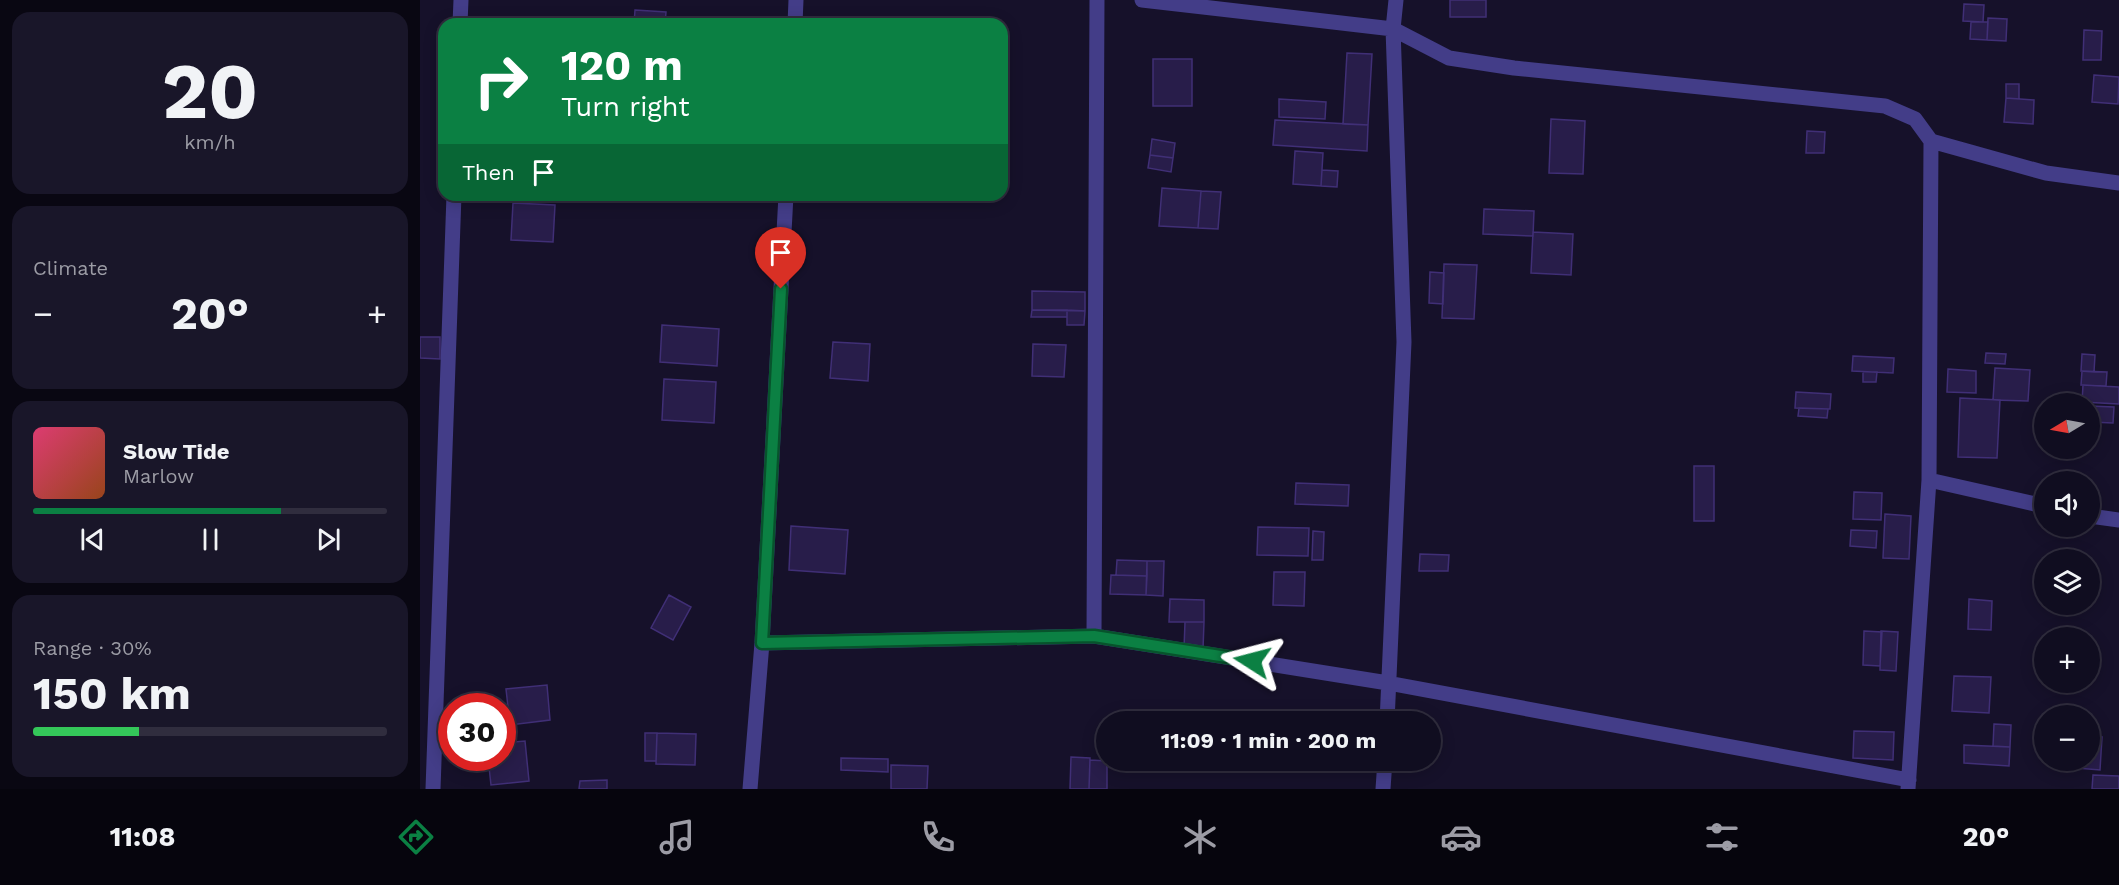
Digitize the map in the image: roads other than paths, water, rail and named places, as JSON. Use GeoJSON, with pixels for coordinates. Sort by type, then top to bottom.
{"type":"FeatureCollection","features":[{"type":"Feature","properties":{"kind":"street"},"geometry":{"type":"LineString","coordinates":[[460,18],[461,0]]}},
{"type":"Feature","properties":{"kind":"street"},"geometry":{"type":"LineString","coordinates":[[795,18],[796,0]]}},
{"type":"Feature","properties":{"kind":"street"},"geometry":{"type":"LineString","coordinates":[[1094,636],[1097,0]]}},
{"type":"Feature","properties":{"kind":"street"},"geometry":{"type":"LineString","coordinates":[[762,643],[1094,636],[1388,683],[1909,785],[1929,480],[1931,141],[1915,119],[1885,106],[1514,68],[1449,58],[1393,29],[1142,0]]}},
{"type":"Feature","properties":{"kind":"street"},"geometry":{"type":"LineString","coordinates":[[1387,711],[1404,342],[1393,29],[1396,0]]}},
{"type":"Feature","properties":{"kind":"street"},"geometry":{"type":"LineString","coordinates":[[1931,141],[2046,172],[2119,183]]}},
{"type":"Feature","properties":{"kind":"street"},"geometry":{"type":"LineString","coordinates":[[433,789],[454,201]]}},
{"type":"Feature","properties":{"kind":"street"},"geometry":{"type":"LineString","coordinates":[[750,789],[762,643],[786,201]]}},
{"type":"Feature","properties":{"kind":"street"},"geometry":{"type":"LineString","coordinates":[[1929,480],[2034,504]]}},
{"type":"Feature","properties":{"kind":"street"},"geometry":{"type":"LineString","coordinates":[[2100,517],[2119,520]]}},
{"type":"Feature","properties":{"kind":"street"},"geometry":{"type":"LineString","coordinates":[[1383,789],[1384,771]]}}]}
